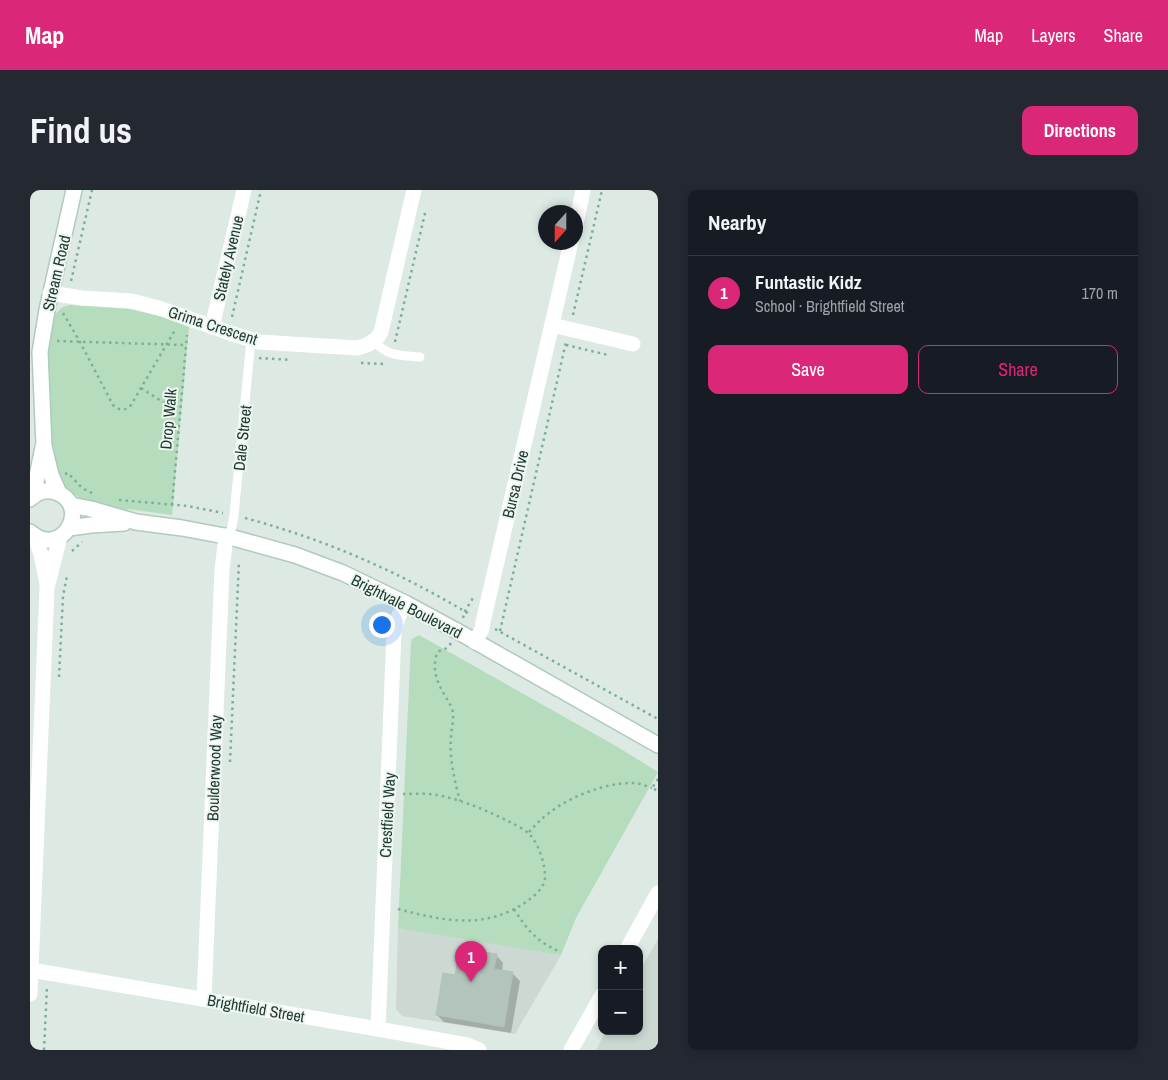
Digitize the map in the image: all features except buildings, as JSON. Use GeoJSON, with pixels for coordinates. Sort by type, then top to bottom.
{"type":"FeatureCollection","features":[{"type":"Feature","properties":{"kind":"street","name":"Stream Road"},"geometry":{"type":"LineString","coordinates":[[58,493],[51,475],[44,446],[40,352],[50,293],[74,190]]}},
{"type":"Feature","properties":{"kind":"street","name":"Stately Avenue"},"geometry":{"type":"LineString","coordinates":[[212,327],[244,190]]}},
{"type":"Feature","properties":{"kind":"street"},"geometry":{"type":"LineString","coordinates":[[374,341],[383,326],[414,190]]}},
{"type":"Feature","properties":{"kind":"street"},"geometry":{"type":"LineString","coordinates":[[580,205],[583,190]]}},
{"type":"Feature","properties":{"kind":"street","name":"Bursa Drive"},"geometry":{"type":"LineString","coordinates":[[475,642],[482,629],[569,250]]}},
{"type":"Feature","properties":{"kind":"street","name":"Grima Crescent"},"geometry":{"type":"LineString","coordinates":[[50,293],[132,301],[162,309],[251,340],[271,343],[357,348],[364,347],[374,341]]}},
{"type":"Feature","properties":{"kind":"street"},"geometry":{"type":"LineString","coordinates":[[552,325],[633,344]]}},
{"type":"Feature","properties":{"kind":"street","name":"Stream Road"},"geometry":{"type":"LineString","coordinates":[[31,497],[44,446]]}},
{"type":"Feature","properties":{"kind":"street"},"geometry":{"type":"LineString","coordinates":[[31,497],[38,492],[52,491],[64,496],[71,505],[73,517],[65,533],[47,588]]}},
{"type":"Feature","properties":{"kind":"street","name":"Brightvale Boulevard"},"geometry":{"type":"LineString","coordinates":[[71,505],[136,522],[228,536],[295,555],[343,573],[405,603],[658,745]]}},
{"type":"Feature","properties":{"kind":"street","name":"Brightvale Boulevard"},"geometry":{"type":"LineString","coordinates":[[32,534],[47,540],[91,525],[136,522]]}},
{"type":"Feature","properties":{"kind":"street"},"geometry":{"type":"LineString","coordinates":[[30,994],[47,588],[41,554],[32,534]]}},
{"type":"Feature","properties":{"kind":"street","name":"Boulderwood Way"},"geometry":{"type":"LineString","coordinates":[[204,1000],[222,570],[228,536]]}},
{"type":"Feature","properties":{"kind":"street","name":"Crestfield Way"},"geometry":{"type":"LineString","coordinates":[[378,1028],[394,633],[397,620],[405,603]]}},
{"type":"Feature","properties":{"kind":"street"},"geometry":{"type":"LineString","coordinates":[[629,945],[658,893]]}},
{"type":"Feature","properties":{"kind":"street","name":"Brightfield Street"},"geometry":{"type":"LineString","coordinates":[[31,970],[378,1028],[467,1045],[479,1050]]}},
{"type":"Feature","properties":{"kind":"street"},"geometry":{"type":"LineString","coordinates":[[571,1050],[598,1002]]}},
{"type":"Feature","properties":{"kind":"lane","name":"Dale Street"},"geometry":{"type":"LineString","coordinates":[[228,536],[234,515],[251,340]]}},
{"type":"Feature","properties":{"kind":"lane"},"geometry":{"type":"LineString","coordinates":[[374,341],[393,355],[420,357]]}},
{"type":"Feature","properties":{"kind":"path"},"geometry":{"type":"LineString","coordinates":[[66,296],[92,190]]}},
{"type":"Feature","properties":{"kind":"path"},"geometry":{"type":"LineString","coordinates":[[236,319],[232,317],[261,190]]}},
{"type":"Feature","properties":{"kind":"path"},"geometry":{"type":"LineString","coordinates":[[500,631],[602,190]]}},
{"type":"Feature","properties":{"kind":"path"},"geometry":{"type":"LineString","coordinates":[[71,280],[78,281]]}},
{"type":"Feature","properties":{"kind":"path"},"geometry":{"type":"LineString","coordinates":[[63,313],[115,407],[121,410],[131,405],[175,330]]}},
{"type":"Feature","properties":{"kind":"path","name":"Drop Walk"},"geometry":{"type":"LineString","coordinates":[[172,505],[187,334]]}},
{"type":"Feature","properties":{"kind":"path"},"geometry":{"type":"LineString","coordinates":[[57,341],[186,345]]}},
{"type":"Feature","properties":{"kind":"path"},"geometry":{"type":"LineString","coordinates":[[566,345],[611,356]]}},
{"type":"Feature","properties":{"kind":"path"},"geometry":{"type":"LineString","coordinates":[[141,388],[180,413]]}},
{"type":"Feature","properties":{"kind":"path"},"geometry":{"type":"LineString","coordinates":[[59,684],[63,596],[67,576]]}},
{"type":"Feature","properties":{"kind":"path"},"geometry":{"type":"LineString","coordinates":[[457,632],[447,649],[437,654],[434,666],[436,679],[454,717],[450,745],[460,800]]}},
{"type":"Feature","properties":{"kind":"path"},"geometry":{"type":"LineString","coordinates":[[652,788],[658,779]]}},
{"type":"Feature","properties":{"kind":"path"},"geometry":{"type":"LineString","coordinates":[[528,833],[550,812],[569,801],[612,785],[642,784],[658,791]]}},
{"type":"Feature","properties":{"kind":"path"},"geometry":{"type":"LineString","coordinates":[[398,909],[432,917],[459,920],[487,919],[500,916],[528,901],[542,887],[545,880],[543,860],[537,845],[528,833],[496,815],[460,800],[435,794],[403,794]]}},
{"type":"Feature","properties":{"kind":"path"},"geometry":{"type":"LineString","coordinates":[[514,909],[534,937],[561,952]]}},
{"type":"Feature","properties":{"kind":"path"},"geometry":{"type":"LineString","coordinates":[[44,1050],[47,973]]}},
{"type":"Feature","properties":{"kind":"shaded area"},"geometry":{"type":"Polygon","coordinates":[[[398,928],[561,955],[515,1034],[402,1016],[396,1009],[398,928]]]}},
{"type":"Feature","properties":{"kind":"shaded area"},"geometry":{"type":"Polygon","coordinates":[[[658,939],[658,1050],[596,1050],[604,1035],[643,1035],[643,965],[658,939]]]}},
{"type":"Feature","properties":{"kind":"green space"},"geometry":{"type":"Polygon","coordinates":[[[71,305],[129,309],[160,316],[189,327],[172,515],[128,509],[123,513],[98,506],[75,495],[61,480],[51,443],[48,351],[51,327],[55,315],[62,307],[71,305]]]}},
{"type":"Feature","properties":{"kind":"green space"},"geometry":{"type":"Polygon","coordinates":[[[419,635],[616,746],[658,772],[576,918],[561,955],[398,928],[411,642],[412,639],[419,635]]]}},
{"type":"Feature","properties":{"kind":"place","name":"Funtastic Kidz"},"geometry":{"type":"Point","coordinates":[471,982]}}]}
